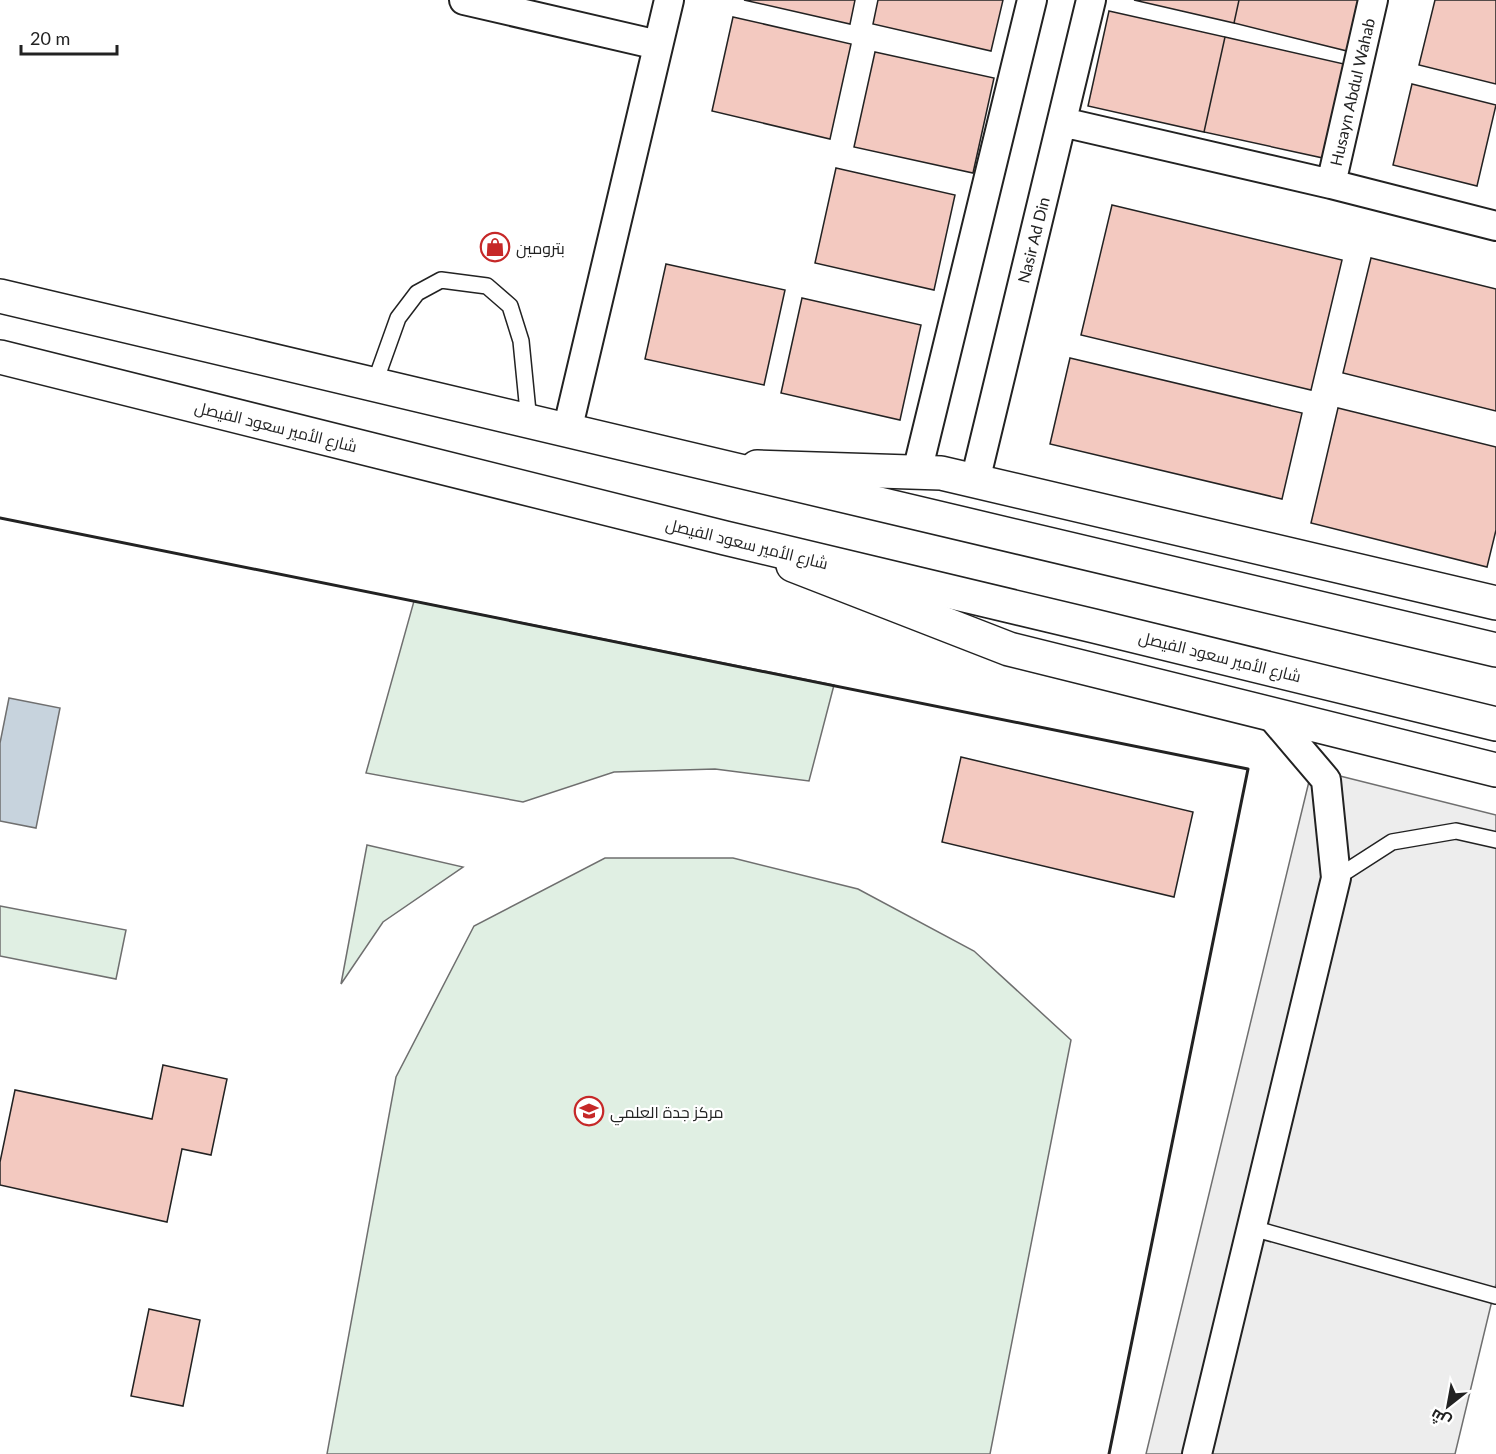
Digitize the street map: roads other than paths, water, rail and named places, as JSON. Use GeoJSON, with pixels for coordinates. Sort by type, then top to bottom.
{"type":"FeatureCollection","features":[{"type":"Feature","properties":{"kind":"main road"},"geometry":{"type":"LineString","coordinates":[[0,296],[1496,650]]}},
{"type":"Feature","properties":{"kind":"main road","name":"شارع الأمير سعود الفيصل"},"geometry":{"type":"LineString","coordinates":[[0,357],[725,538],[1496,724]]}},
{"type":"Feature","properties":{"kind":"main road"},"geometry":{"type":"LineString","coordinates":[[720,466],[941,473],[1496,603]]}},
{"type":"Feature","properties":{"kind":"main road"},"geometry":{"type":"LineString","coordinates":[[725,538],[1009,649],[1496,770]]}},
{"type":"Feature","properties":{"kind":"street"},"geometry":{"type":"LineString","coordinates":[[464,0],[658,45]]}},
{"type":"Feature","properties":{"kind":"street"},"geometry":{"type":"LineString","coordinates":[[567,431],[669,0]]}},
{"type":"Feature","properties":{"kind":"street"},"geometry":{"type":"LineString","coordinates":[[917,472],[1032,0]]}},
{"type":"Feature","properties":{"kind":"street","name":"Nasir Ad Din"},"geometry":{"type":"LineString","coordinates":[[975,481],[1091,0]]}},
{"type":"Feature","properties":{"kind":"street","name":"Husayn Abdul Wahab"},"geometry":{"type":"LineString","coordinates":[[1331,183],[1373,0]]}},
{"type":"Feature","properties":{"kind":"street"},"geometry":{"type":"LineString","coordinates":[[1062,122],[1331,183],[1496,226]]}},
{"type":"Feature","properties":{"kind":"street"},"geometry":{"type":"LineString","coordinates":[[1197,1454],[1336,878],[1326,780],[1269,713]]}},
{"type":"Feature","properties":{"kind":"lane"},"geometry":{"type":"LineString","coordinates":[[374,385],[398,318],[417,293],[441,280],[487,286],[510,306],[521,341],[529,422]]}},
{"type":"Feature","properties":{"kind":"lane"},"geometry":{"type":"LineString","coordinates":[[1336,878],[1392,842],[1456,831],[1496,840]]}},
{"type":"Feature","properties":{"kind":"lane"},"geometry":{"type":"LineString","coordinates":[[1252,1228],[1496,1296]]}},
{"type":"Feature","properties":{"kind":"place","name":"بترومين"},"geometry":{"type":"Point","coordinates":[495,247]}},
{"type":"Feature","properties":{"kind":"place","name":"مركز جدة العلمي"},"geometry":{"type":"Point","coordinates":[589,1111]}}]}
